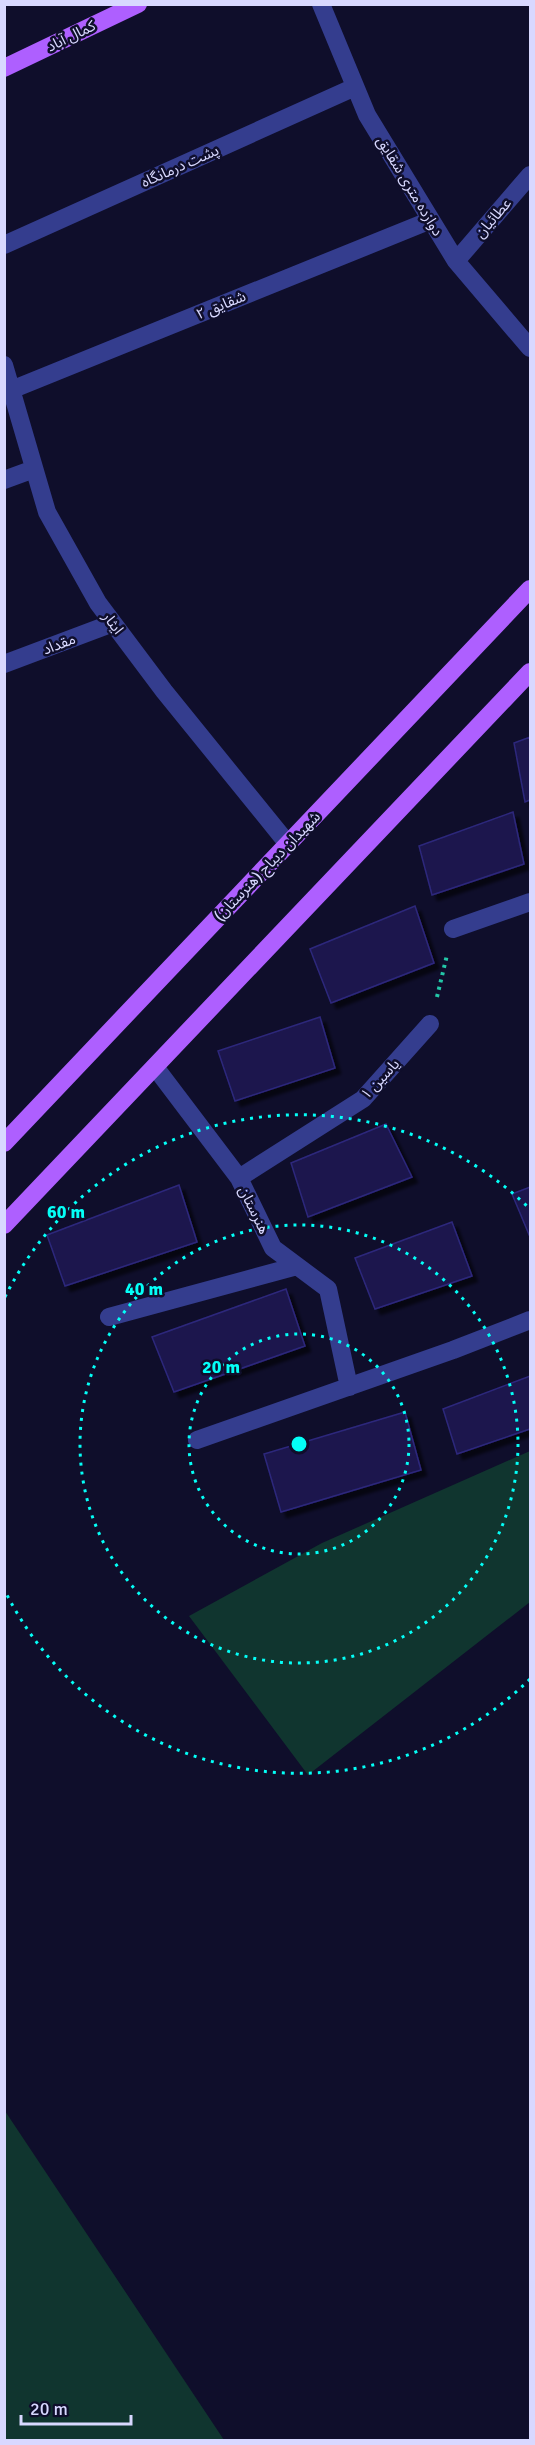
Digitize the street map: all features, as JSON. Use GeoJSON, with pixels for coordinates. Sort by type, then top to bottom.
{"type":"FeatureCollection","features":[{"type":"Feature","properties":{"kind":"main road","name":"کمال آباد"},"geometry":{"type":"LineString","coordinates":[[6,65],[138,4]]}},
{"type":"Feature","properties":{"kind":"main road","name":"شهیدان دیباج (هنرستان)"},"geometry":{"type":"LineString","coordinates":[[4,1143],[531,589]]}},
{"type":"Feature","properties":{"kind":"main road"},"geometry":{"type":"LineString","coordinates":[[4,1226],[531,672]]}},
{"type":"Feature","properties":{"kind":"street","name":"دوازده متری شقایق"},"geometry":{"type":"LineString","coordinates":[[321,4],[367,115],[456,261],[531,348]]}},
{"type":"Feature","properties":{"kind":"street","name":"پشت درمانگاه"},"geometry":{"type":"LineString","coordinates":[[4,246],[356,87]]}},
{"type":"Feature","properties":{"kind":"street","name":"عطائیان"},"geometry":{"type":"LineString","coordinates":[[456,261],[531,175]]}},
{"type":"Feature","properties":{"kind":"street","name":"شقایق ۲"},"geometry":{"type":"LineString","coordinates":[[11,390],[431,220]]}},
{"type":"Feature","properties":{"kind":"street","name":"ایثار"},"geometry":{"type":"LineString","coordinates":[[4,365],[47,512],[98,603],[288,844]]}},
{"type":"Feature","properties":{"kind":"street"},"geometry":{"type":"LineString","coordinates":[[4,480],[34,469]]}},
{"type":"Feature","properties":{"kind":"street","name":"مقداد"},"geometry":{"type":"LineString","coordinates":[[4,664],[112,623]]}},
{"type":"Feature","properties":{"kind":"street"},"geometry":{"type":"LineString","coordinates":[[453,929],[531,902]]}},
{"type":"Feature","properties":{"kind":"street","name":"یاسین ۱"},"geometry":{"type":"LineString","coordinates":[[239,1178],[363,1099],[430,1024]]}},
{"type":"Feature","properties":{"kind":"street","name":"هنرستان"},"geometry":{"type":"LineString","coordinates":[[155,1067],[239,1178],[273,1248],[328,1289],[349,1387]]}},
{"type":"Feature","properties":{"kind":"street"},"geometry":{"type":"LineString","coordinates":[[109,1317],[297,1266]]}},
{"type":"Feature","properties":{"kind":"street"},"geometry":{"type":"LineString","coordinates":[[197,1440],[531,1320]]}},
{"type":"Feature","properties":{"kind":"path"},"geometry":{"type":"LineString","coordinates":[[430,1024],[453,929]]}},
{"type":"Feature","properties":{"kind":"green space"},"geometry":{"type":"Polygon","coordinates":[[[530,1451],[530,1602],[308,1775],[189,1616],[322,1543],[530,1451]]]}},
{"type":"Feature","properties":{"kind":"green space"},"geometry":{"type":"Polygon","coordinates":[[[5,2111],[224,2440],[5,2440],[5,2111]]]}},
{"type":"Feature","properties":{"kind":"building"},"geometry":{"type":"Polygon","coordinates":[[[530,737],[530,800],[525,802],[514,743],[530,737]]]}},
{"type":"Feature","properties":{"kind":"building"},"geometry":{"type":"Polygon","coordinates":[[[513,812],[524,864],[432,895],[419,846],[513,812]]]}},
{"type":"Feature","properties":{"kind":"building"},"geometry":{"type":"Polygon","coordinates":[[[415,906],[434,963],[331,1003],[310,949],[415,906]]]}},
{"type":"Feature","properties":{"kind":"building"},"geometry":{"type":"Polygon","coordinates":[[[320,1017],[335,1068],[235,1101],[218,1051],[320,1017]]]}},
{"type":"Feature","properties":{"kind":"building"},"geometry":{"type":"Polygon","coordinates":[[[386,1124],[412,1177],[308,1217],[291,1163],[386,1124]]]}},
{"type":"Feature","properties":{"kind":"building"},"geometry":{"type":"Polygon","coordinates":[[[179,1185],[197,1242],[65,1286],[47,1235],[179,1185]]]}},
{"type":"Feature","properties":{"kind":"building"},"geometry":{"type":"Polygon","coordinates":[[[530,1187],[530,1237],[512,1194],[530,1187]]]}},
{"type":"Feature","properties":{"kind":"building"},"geometry":{"type":"Polygon","coordinates":[[[452,1222],[472,1276],[375,1309],[355,1258],[452,1222]]]}},
{"type":"Feature","properties":{"kind":"building"},"geometry":{"type":"Polygon","coordinates":[[[286,1289],[305,1346],[174,1392],[152,1337],[286,1289]]]}},
{"type":"Feature","properties":{"kind":"building"},"geometry":{"type":"Polygon","coordinates":[[[530,1376],[530,1429],[457,1454],[443,1409],[530,1376]]]}},
{"type":"Feature","properties":{"kind":"building"},"geometry":{"type":"Polygon","coordinates":[[[405,1412],[421,1470],[281,1512],[264,1454],[405,1412]]]}}]}
